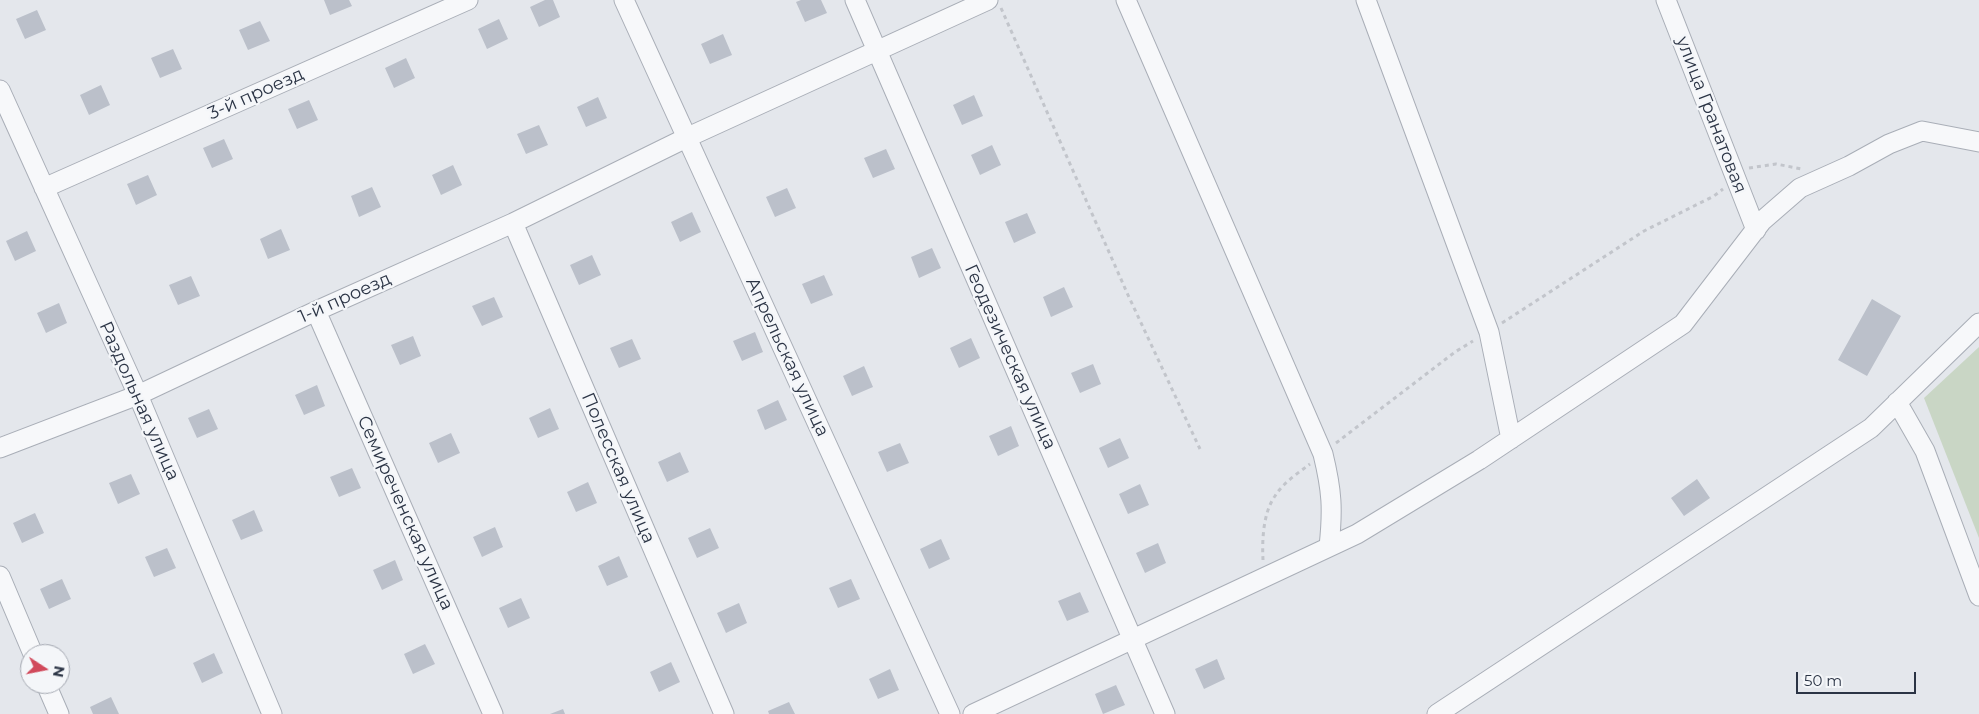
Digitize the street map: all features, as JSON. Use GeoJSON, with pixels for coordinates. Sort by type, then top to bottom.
{"type":"FeatureCollection","features":[{"type":"Feature","properties":{"kind":"street","name":"3-й проезд"},"geometry":{"type":"LineString","coordinates":[[44,188],[468,0]]}},
{"type":"Feature","properties":{"kind":"street","name":"Апрельская улица"},"geometry":{"type":"LineString","coordinates":[[624,0],[950,714]]}},
{"type":"Feature","properties":{"kind":"street","name":"Геодезическая улица"},"geometry":{"type":"LineString","coordinates":[[854,0],[1165,714]]}},
{"type":"Feature","properties":{"kind":"street","name":"1-й проезд"},"geometry":{"type":"LineString","coordinates":[[0,448],[138,395],[316,311],[513,222],[686,138],[988,0]]}},
{"type":"Feature","properties":{"kind":"street"},"geometry":{"type":"LineString","coordinates":[[1126,0],[1323,454],[1332,494],[1329,547]]}},
{"type":"Feature","properties":{"kind":"street"},"geometry":{"type":"LineString","coordinates":[[1366,0],[1489,332],[1511,439]]}},
{"type":"Feature","properties":{"kind":"street","name":"улица Гранатовая"},"geometry":{"type":"LineString","coordinates":[[1666,0],[1756,230]]}},
{"type":"Feature","properties":{"kind":"street","name":"Раздольная улица"},"geometry":{"type":"LineString","coordinates":[[0,90],[138,395],[272,714]]}},
{"type":"Feature","properties":{"kind":"street"},"geometry":{"type":"LineString","coordinates":[[974,714],[1329,547],[1404,507],[1511,439],[1683,324],[1762,220],[1800,188],[1888,144],[1922,131],[1979,142]]}},
{"type":"Feature","properties":{"kind":"street","name":"Полесская улица"},"geometry":{"type":"LineString","coordinates":[[513,222],[724,714]]}},
{"type":"Feature","properties":{"kind":"street","name":"Семиреченская улица"},"geometry":{"type":"LineString","coordinates":[[316,311],[494,714]]}},
{"type":"Feature","properties":{"kind":"street"},"geometry":{"type":"LineString","coordinates":[[1437,714],[1871,428],[1979,323]]}},
{"type":"Feature","properties":{"kind":"street"},"geometry":{"type":"LineString","coordinates":[[1897,402],[1925,451],[1979,596]]}},
{"type":"Feature","properties":{"kind":"street"},"geometry":{"type":"LineString","coordinates":[[0,576],[29,644]]}},
{"type":"Feature","properties":{"kind":"street"},"geometry":{"type":"LineString","coordinates":[[50,694],[59,714]]}},
{"type":"Feature","properties":{"kind":"path"},"geometry":{"type":"LineString","coordinates":[[998,0],[1120,277],[1200,449]]}},
{"type":"Feature","properties":{"kind":"path"},"geometry":{"type":"LineString","coordinates":[[1264,578],[1263,536],[1266,516],[1274,496],[1323,454],[1455,352],[1644,231],[1714,196],[1750,167],[1776,164],[1828,175]]}},
{"type":"Feature","properties":{"kind":"green space"},"geometry":{"type":"Polygon","coordinates":[[[1979,347],[1979,538],[1924,398],[1979,347]]]}},
{"type":"Feature","properties":{"kind":"building"},"geometry":{"type":"Polygon","coordinates":[[[324,0],[349,0],[352,6],[330,15],[324,0]]]}},
{"type":"Feature","properties":{"kind":"building"},"geometry":{"type":"Polygon","coordinates":[[[545,0],[553,0],[560,17],[539,27],[530,7],[545,0]]]}},
{"type":"Feature","properties":{"kind":"building"},"geometry":{"type":"Polygon","coordinates":[[[801,0],[821,0],[827,13],[805,22],[796,2],[801,0]]]}},
{"type":"Feature","properties":{"kind":"building"},"geometry":{"type":"Polygon","coordinates":[[[37,10],[46,30],[25,39],[16,19],[37,10]]]}},
{"type":"Feature","properties":{"kind":"building"},"geometry":{"type":"Polygon","coordinates":[[[499,19],[508,39],[487,49],[478,29],[499,19]]]}},
{"type":"Feature","properties":{"kind":"building"},"geometry":{"type":"Polygon","coordinates":[[[260,21],[270,41],[248,50],[239,30],[260,21]]]}},
{"type":"Feature","properties":{"kind":"building"},"geometry":{"type":"Polygon","coordinates":[[[723,34],[732,55],[710,64],[701,44],[723,34]]]}},
{"type":"Feature","properties":{"kind":"building"},"geometry":{"type":"Polygon","coordinates":[[[173,49],[182,69],[160,78],[151,58],[173,49]]]}},
{"type":"Feature","properties":{"kind":"building"},"geometry":{"type":"Polygon","coordinates":[[[406,58],[415,78],[394,88],[385,68],[406,58]]]}},
{"type":"Feature","properties":{"kind":"building"},"geometry":{"type":"Polygon","coordinates":[[[101,85],[110,105],[89,115],[80,95],[101,85]]]}},
{"type":"Feature","properties":{"kind":"building"},"geometry":{"type":"Polygon","coordinates":[[[974,95],[983,116],[962,125],[953,105],[974,95]]]}},
{"type":"Feature","properties":{"kind":"building"},"geometry":{"type":"Polygon","coordinates":[[[598,97],[607,118],[586,127],[577,107],[598,97]]]}},
{"type":"Feature","properties":{"kind":"building"},"geometry":{"type":"Polygon","coordinates":[[[309,100],[318,120],[297,129],[288,109],[309,100]]]}},
{"type":"Feature","properties":{"kind":"building"},"geometry":{"type":"Polygon","coordinates":[[[539,125],[548,145],[526,154],[517,134],[539,125]]]}},
{"type":"Feature","properties":{"kind":"building"},"geometry":{"type":"Polygon","coordinates":[[[224,139],[233,159],[212,168],[203,148],[224,139]]]}},
{"type":"Feature","properties":{"kind":"building"},"geometry":{"type":"Polygon","coordinates":[[[992,145],[1001,165],[980,175],[971,155],[992,145]]]}},
{"type":"Feature","properties":{"kind":"building"},"geometry":{"type":"Polygon","coordinates":[[[886,149],[895,169],[873,178],[864,158],[886,149]]]}},
{"type":"Feature","properties":{"kind":"building"},"geometry":{"type":"Polygon","coordinates":[[[453,165],[462,185],[441,195],[432,175],[453,165]]]}},
{"type":"Feature","properties":{"kind":"building"},"geometry":{"type":"Polygon","coordinates":[[[148,175],[157,195],[136,205],[127,184],[148,175]]]}},
{"type":"Feature","properties":{"kind":"building"},"geometry":{"type":"Polygon","coordinates":[[[372,187],[381,207],[359,217],[351,196],[372,187]]]}},
{"type":"Feature","properties":{"kind":"building"},"geometry":{"type":"Polygon","coordinates":[[[787,188],[796,208],[775,217],[766,197],[787,188]]]}},
{"type":"Feature","properties":{"kind":"building"},"geometry":{"type":"Polygon","coordinates":[[[692,212],[701,232],[680,242],[671,222],[692,212]]]}},
{"type":"Feature","properties":{"kind":"building"},"geometry":{"type":"Polygon","coordinates":[[[1027,213],[1036,233],[1014,243],[1005,222],[1027,213]]]}},
{"type":"Feature","properties":{"kind":"building"},"geometry":{"type":"Polygon","coordinates":[[[281,229],[290,250],[268,259],[260,239],[281,229]]]}},
{"type":"Feature","properties":{"kind":"building"},"geometry":{"type":"Polygon","coordinates":[[[27,231],[36,251],[15,261],[6,241],[27,231]]]}},
{"type":"Feature","properties":{"kind":"building"},"geometry":{"type":"Polygon","coordinates":[[[932,248],[941,268],[919,278],[911,257],[932,248]]]}},
{"type":"Feature","properties":{"kind":"building"},"geometry":{"type":"Polygon","coordinates":[[[592,255],[601,275],[579,285],[570,265],[592,255]]]}},
{"type":"Feature","properties":{"kind":"building"},"geometry":{"type":"Polygon","coordinates":[[[824,275],[833,295],[811,304],[802,284],[824,275]]]}},
{"type":"Feature","properties":{"kind":"building"},"geometry":{"type":"Polygon","coordinates":[[[191,276],[200,296],[178,305],[169,285],[191,276]]]}},
{"type":"Feature","properties":{"kind":"building"},"geometry":{"type":"Polygon","coordinates":[[[1064,287],[1073,307],[1051,317],[1043,297],[1064,287]]]}},
{"type":"Feature","properties":{"kind":"building"},"geometry":{"type":"Polygon","coordinates":[[[494,297],[503,317],[482,326],[472,306],[494,297]]]}},
{"type":"Feature","properties":{"kind":"building"},"geometry":{"type":"Polygon","coordinates":[[[1872,299],[1901,316],[1867,376],[1838,360],[1872,299]]]}},
{"type":"Feature","properties":{"kind":"building"},"geometry":{"type":"Polygon","coordinates":[[[59,303],[67,323],[46,333],[37,313],[59,303]]]}},
{"type":"Feature","properties":{"kind":"building"},"geometry":{"type":"Polygon","coordinates":[[[755,332],[763,352],[742,361],[733,341],[755,332]]]}},
{"type":"Feature","properties":{"kind":"building"},"geometry":{"type":"Polygon","coordinates":[[[413,336],[421,356],[400,365],[391,345],[413,336]]]}},
{"type":"Feature","properties":{"kind":"building"},"geometry":{"type":"Polygon","coordinates":[[[971,338],[980,358],[959,368],[950,348],[971,338]]]}},
{"type":"Feature","properties":{"kind":"building"},"geometry":{"type":"Polygon","coordinates":[[[632,339],[641,359],[619,368],[610,348],[632,339]]]}},
{"type":"Feature","properties":{"kind":"building"},"geometry":{"type":"Polygon","coordinates":[[[1093,364],[1101,384],[1080,393],[1071,373],[1093,364]]]}},
{"type":"Feature","properties":{"kind":"building"},"geometry":{"type":"Polygon","coordinates":[[[864,366],[873,387],[852,396],[843,376],[864,366]]]}},
{"type":"Feature","properties":{"kind":"building"},"geometry":{"type":"Polygon","coordinates":[[[317,385],[325,406],[304,415],[295,395],[317,385]]]}},
{"type":"Feature","properties":{"kind":"building"},"geometry":{"type":"Polygon","coordinates":[[[778,400],[787,420],[765,430],[757,410],[778,400]]]}},
{"type":"Feature","properties":{"kind":"building"},"geometry":{"type":"Polygon","coordinates":[[[550,408],[559,429],[538,438],[529,418],[550,408]]]}},
{"type":"Feature","properties":{"kind":"building"},"geometry":{"type":"Polygon","coordinates":[[[209,409],[218,429],[197,438],[188,418],[209,409]]]}},
{"type":"Feature","properties":{"kind":"building"},"geometry":{"type":"Polygon","coordinates":[[[1011,426],[1019,446],[998,456],[989,436],[1011,426]]]}},
{"type":"Feature","properties":{"kind":"building"},"geometry":{"type":"Polygon","coordinates":[[[451,433],[460,453],[438,463],[429,443],[451,433]]]}},
{"type":"Feature","properties":{"kind":"building"},"geometry":{"type":"Polygon","coordinates":[[[1120,438],[1129,458],[1108,468],[1099,448],[1120,438]]]}},
{"type":"Feature","properties":{"kind":"building"},"geometry":{"type":"Polygon","coordinates":[[[900,443],[909,463],[887,472],[878,452],[900,443]]]}},
{"type":"Feature","properties":{"kind":"building"},"geometry":{"type":"Polygon","coordinates":[[[680,452],[689,472],[667,482],[658,462],[680,452]]]}},
{"type":"Feature","properties":{"kind":"building"},"geometry":{"type":"Polygon","coordinates":[[[352,468],[361,488],[339,497],[330,477],[352,468]]]}},
{"type":"Feature","properties":{"kind":"building"},"geometry":{"type":"Polygon","coordinates":[[[131,474],[140,494],[118,504],[109,483],[131,474]]]}},
{"type":"Feature","properties":{"kind":"building"},"geometry":{"type":"Polygon","coordinates":[[[1697,479],[1710,498],[1684,516],[1671,498],[1697,479]]]}},
{"type":"Feature","properties":{"kind":"building"},"geometry":{"type":"Polygon","coordinates":[[[588,482],[597,503],[576,512],[567,492],[588,482]]]}},
{"type":"Feature","properties":{"kind":"building"},"geometry":{"type":"Polygon","coordinates":[[[1140,484],[1149,505],[1128,514],[1119,494],[1140,484]]]}},
{"type":"Feature","properties":{"kind":"building"},"geometry":{"type":"Polygon","coordinates":[[[254,510],[263,531],[241,540],[232,520],[254,510]]]}},
{"type":"Feature","properties":{"kind":"building"},"geometry":{"type":"Polygon","coordinates":[[[35,513],[44,533],[22,543],[13,523],[35,513]]]}},
{"type":"Feature","properties":{"kind":"building"},"geometry":{"type":"Polygon","coordinates":[[[495,527],[503,547],[482,557],[473,537],[495,527]]]}},
{"type":"Feature","properties":{"kind":"building"},"geometry":{"type":"Polygon","coordinates":[[[710,528],[719,548],[697,558],[688,538],[710,528]]]}},
{"type":"Feature","properties":{"kind":"building"},"geometry":{"type":"Polygon","coordinates":[[[941,539],[950,559],[929,569],[920,549],[941,539]]]}},
{"type":"Feature","properties":{"kind":"building"},"geometry":{"type":"Polygon","coordinates":[[[1158,543],[1166,563],[1145,573],[1136,553],[1158,543]]]}},
{"type":"Feature","properties":{"kind":"building"},"geometry":{"type":"Polygon","coordinates":[[[167,548],[176,568],[154,577],[145,557],[167,548]]]}},
{"type":"Feature","properties":{"kind":"building"},"geometry":{"type":"Polygon","coordinates":[[[619,556],[628,577],[607,586],[598,566],[619,556]]]}},
{"type":"Feature","properties":{"kind":"building"},"geometry":{"type":"Polygon","coordinates":[[[395,560],[403,580],[382,590],[373,570],[395,560]]]}},
{"type":"Feature","properties":{"kind":"building"},"geometry":{"type":"Polygon","coordinates":[[[62,579],[71,599],[49,609],[40,589],[62,579]]]}},
{"type":"Feature","properties":{"kind":"building"},"geometry":{"type":"Polygon","coordinates":[[[851,579],[860,599],[838,608],[829,588],[851,579]]]}},
{"type":"Feature","properties":{"kind":"building"},"geometry":{"type":"Polygon","coordinates":[[[1080,592],[1089,612],[1067,621],[1058,601],[1080,592]]]}},
{"type":"Feature","properties":{"kind":"building"},"geometry":{"type":"Polygon","coordinates":[[[521,598],[530,618],[508,628],[499,608],[521,598]]]}},
{"type":"Feature","properties":{"kind":"building"},"geometry":{"type":"Polygon","coordinates":[[[739,603],[747,623],[726,633],[717,613],[739,603]]]}},
{"type":"Feature","properties":{"kind":"building"},"geometry":{"type":"Polygon","coordinates":[[[425,644],[435,664],[413,674],[404,654],[425,644]]]}},
{"type":"Feature","properties":{"kind":"building"},"geometry":{"type":"Polygon","coordinates":[[[214,653],[223,673],[202,683],[193,663],[214,653]]]}},
{"type":"Feature","properties":{"kind":"building"},"geometry":{"type":"Polygon","coordinates":[[[1217,659],[1225,679],[1204,689],[1195,669],[1217,659]]]}},
{"type":"Feature","properties":{"kind":"building"},"geometry":{"type":"Polygon","coordinates":[[[671,662],[680,682],[659,692],[650,672],[671,662]]]}},
{"type":"Feature","properties":{"kind":"building"},"geometry":{"type":"Polygon","coordinates":[[[890,669],[899,690],[878,699],[869,679],[890,669]]]}},
{"type":"Feature","properties":{"kind":"building"},"geometry":{"type":"Polygon","coordinates":[[[1116,685],[1125,705],[1103,714],[1095,694],[1116,685]]]}},
{"type":"Feature","properties":{"kind":"building"},"geometry":{"type":"Polygon","coordinates":[[[111,697],[119,714],[93,714],[90,707],[111,697]]]}},
{"type":"Feature","properties":{"kind":"building"},"geometry":{"type":"Polygon","coordinates":[[[789,702],[795,714],[769,714],[768,711],[789,702]]]}},
{"type":"Feature","properties":{"kind":"building"},"geometry":{"type":"Polygon","coordinates":[[[563,709],[565,714],[550,714],[563,709]]]}}]}
